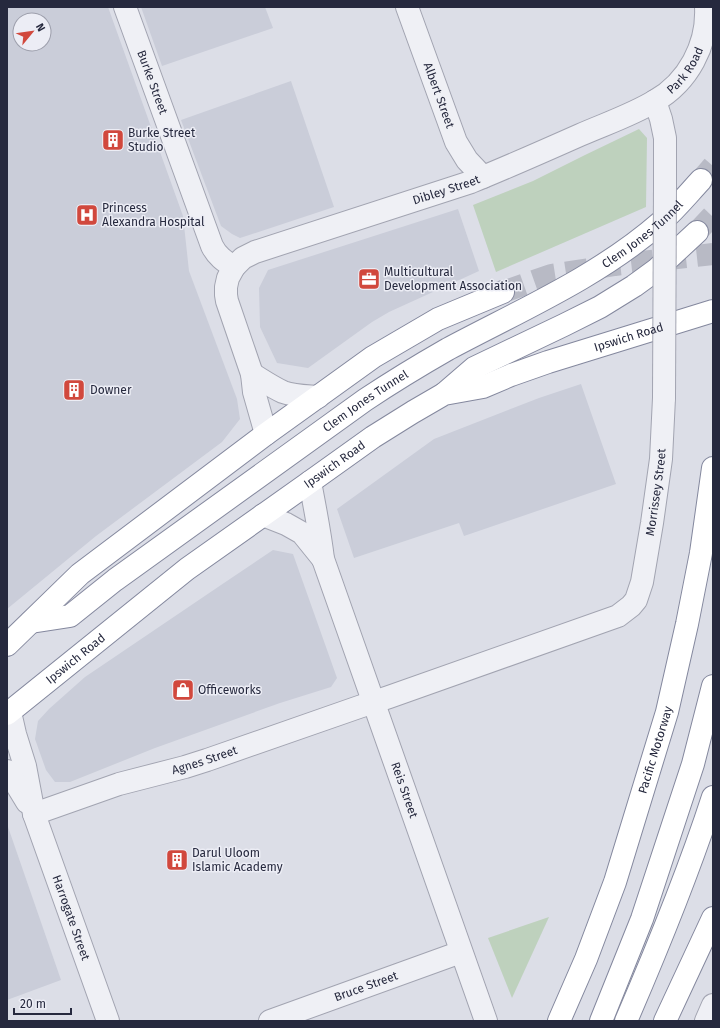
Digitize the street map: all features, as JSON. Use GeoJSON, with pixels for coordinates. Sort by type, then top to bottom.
{"type":"FeatureCollection","features":[{"type":"Feature","properties":{"kind":"highway","name":"Clem Jones Tunnel"},"geometry":{"type":"LineString","coordinates":[[31,622],[70,616],[121,576],[365,400],[423,363],[539,303],[577,281],[641,238],[662,221],[701,180]]}},
{"type":"Feature","properties":{"kind":"highway"},"geometry":{"type":"LineString","coordinates":[[444,394],[474,368],[588,313],[634,286],[656,270],[697,232]]}},
{"type":"Feature","properties":{"kind":"highway"},"geometry":{"type":"LineString","coordinates":[[7,645],[80,574],[266,434],[373,357],[438,320],[503,292]]}},
{"type":"Feature","properties":{"kind":"highway","name":"Ipswich Road"},"geometry":{"type":"LineString","coordinates":[[8,713],[187,569],[373,437],[444,394],[483,387],[548,362],[713,311]]}},
{"type":"Feature","properties":{"kind":"highway","name":"Pacific Motorway"},"geometry":{"type":"LineString","coordinates":[[559,1021],[586,959],[615,882],[667,712],[701,553],[713,468]]}},
{"type":"Feature","properties":{"kind":"highway"},"geometry":{"type":"LineString","coordinates":[[601,1021],[642,919],[693,764],[713,686]]}},
{"type":"Feature","properties":{"kind":"highway"},"geometry":{"type":"LineString","coordinates":[[626,1021],[678,898],[713,797]]}},
{"type":"Feature","properties":{"kind":"highway"},"geometry":{"type":"LineString","coordinates":[[665,1021],[713,918]]}},
{"type":"Feature","properties":{"kind":"street","name":"Burke Street"},"geometry":{"type":"LineString","coordinates":[[125,7],[212,246],[218,255],[234,266]]}},
{"type":"Feature","properties":{"kind":"street","name":"Albert Street"},"geometry":{"type":"LineString","coordinates":[[407,7],[456,142],[467,160],[483,177]]}},
{"type":"Feature","properties":{"kind":"street","name":"Park Road"},"geometry":{"type":"LineString","coordinates":[[655,101],[680,81],[694,60],[702,41],[706,23],[706,7]]}},
{"type":"Feature","properties":{"kind":"street","name":"Dibley Street"},"geometry":{"type":"LineString","coordinates":[[234,266],[243,258],[255,252],[457,187],[483,177],[626,116],[655,101]]}},
{"type":"Feature","properties":{"kind":"street","name":"Morrissey Street"},"geometry":{"type":"LineString","coordinates":[[374,702],[618,616],[636,600],[642,582],[661,459],[664,398],[665,138],[655,101]]}},
{"type":"Feature","properties":{"kind":"street"},"geometry":{"type":"LineString","coordinates":[[234,266],[228,278],[226,287],[227,301],[252,374],[254,392],[266,434]]}},
{"type":"Feature","properties":{"kind":"street"},"geometry":{"type":"LineString","coordinates":[[252,374],[282,391],[300,396],[318,397]]}},
{"type":"Feature","properties":{"kind":"street","name":"Reis Street"},"geometry":{"type":"LineString","coordinates":[[310,482],[320,532],[323,559],[486,1021]]}},
{"type":"Feature","properties":{"kind":"street","name":"Reis Street"},"geometry":{"type":"LineString","coordinates":[[263,515],[286,524],[302,533],[323,559]]}},
{"type":"Feature","properties":{"kind":"street","name":"Agnes Street"},"geometry":{"type":"LineString","coordinates":[[34,814],[119,784],[207,760],[374,702]]}},
{"type":"Feature","properties":{"kind":"street","name":"Harrogate Street"},"geometry":{"type":"LineString","coordinates":[[8,713],[25,766],[34,814],[108,1021]]}},
{"type":"Feature","properties":{"kind":"street","name":"Harrogate Street"},"geometry":{"type":"LineString","coordinates":[[7,771],[34,814]]}},
{"type":"Feature","properties":{"kind":"street","name":"Bruce Street"},"geometry":{"type":"LineString","coordinates":[[270,1021],[462,952]]}},
{"type":"Feature","properties":{"kind":"street"},"geometry":{"type":"LineString","coordinates":[[706,1021],[713,1005]]}},
{"type":"Feature","properties":{"kind":"shaded area"},"geometry":{"type":"Polygon","coordinates":[[[7,7],[108,7],[183,216],[189,271],[237,399],[240,419],[222,442],[96,536],[7,609],[7,7]]]}},
{"type":"Feature","properties":{"kind":"shaded area"},"geometry":{"type":"Polygon","coordinates":[[[141,7],[265,7],[273,28],[162,66],[141,7]]]}},
{"type":"Feature","properties":{"kind":"shaded area"},"geometry":{"type":"Polygon","coordinates":[[[291,81],[334,207],[240,238],[221,226],[181,120],[291,81]]]}},
{"type":"Feature","properties":{"kind":"shaded area"},"geometry":{"type":"Polygon","coordinates":[[[458,209],[479,271],[389,312],[372,322],[308,368],[277,363],[260,327],[259,288],[268,270],[458,209]]]}},
{"type":"Feature","properties":{"kind":"shaded area"},"geometry":{"type":"Polygon","coordinates":[[[581,384],[616,484],[464,536],[459,523],[354,558],[337,509],[434,439],[539,398],[581,384]]]}},
{"type":"Feature","properties":{"kind":"shaded area"},"geometry":{"type":"Polygon","coordinates":[[[273,550],[293,554],[337,678],[331,687],[280,703],[155,748],[70,782],[55,782],[46,770],[35,739],[38,721],[49,709],[85,677],[273,550]]]}},
{"type":"Feature","properties":{"kind":"shaded area"},"geometry":{"type":"Polygon","coordinates":[[[7,824],[61,980],[7,1000],[7,824]]]}},
{"type":"Feature","properties":{"kind":"green space"},"geometry":{"type":"Polygon","coordinates":[[[639,129],[647,138],[646,207],[496,272],[473,205],[533,181],[639,129]]]}},
{"type":"Feature","properties":{"kind":"green space"},"geometry":{"type":"Polygon","coordinates":[[[549,917],[512,998],[488,938],[549,917]]]}},
{"type":"Feature","properties":{"kind":"tunnel"},"geometry":{"type":"LineString","coordinates":[[701,180],[713,166]]}},
{"type":"Feature","properties":{"kind":"tunnel"},"geometry":{"type":"LineString","coordinates":[[697,232],[713,215]]}},
{"type":"Feature","properties":{"kind":"tunnel"},"geometry":{"type":"LineString","coordinates":[[503,292],[551,275],[615,265],[713,254]]}},
{"type":"Feature","properties":{"kind":"place","name":"Burke Street Studio"},"geometry":{"type":"Point","coordinates":[113,140]}},
{"type":"Feature","properties":{"kind":"place","name":"Princess Alexandra Hospital"},"geometry":{"type":"Point","coordinates":[87,215]}},
{"type":"Feature","properties":{"kind":"place","name":"Multicultural Development Association"},"geometry":{"type":"Point","coordinates":[369,279]}},
{"type":"Feature","properties":{"kind":"place","name":"Downer"},"geometry":{"type":"Point","coordinates":[74,390]}},
{"type":"Feature","properties":{"kind":"place","name":"Officeworks"},"geometry":{"type":"Point","coordinates":[183,690]}},
{"type":"Feature","properties":{"kind":"place","name":"Darul Uloom Islamic Academy"},"geometry":{"type":"Point","coordinates":[177,860]}}]}
